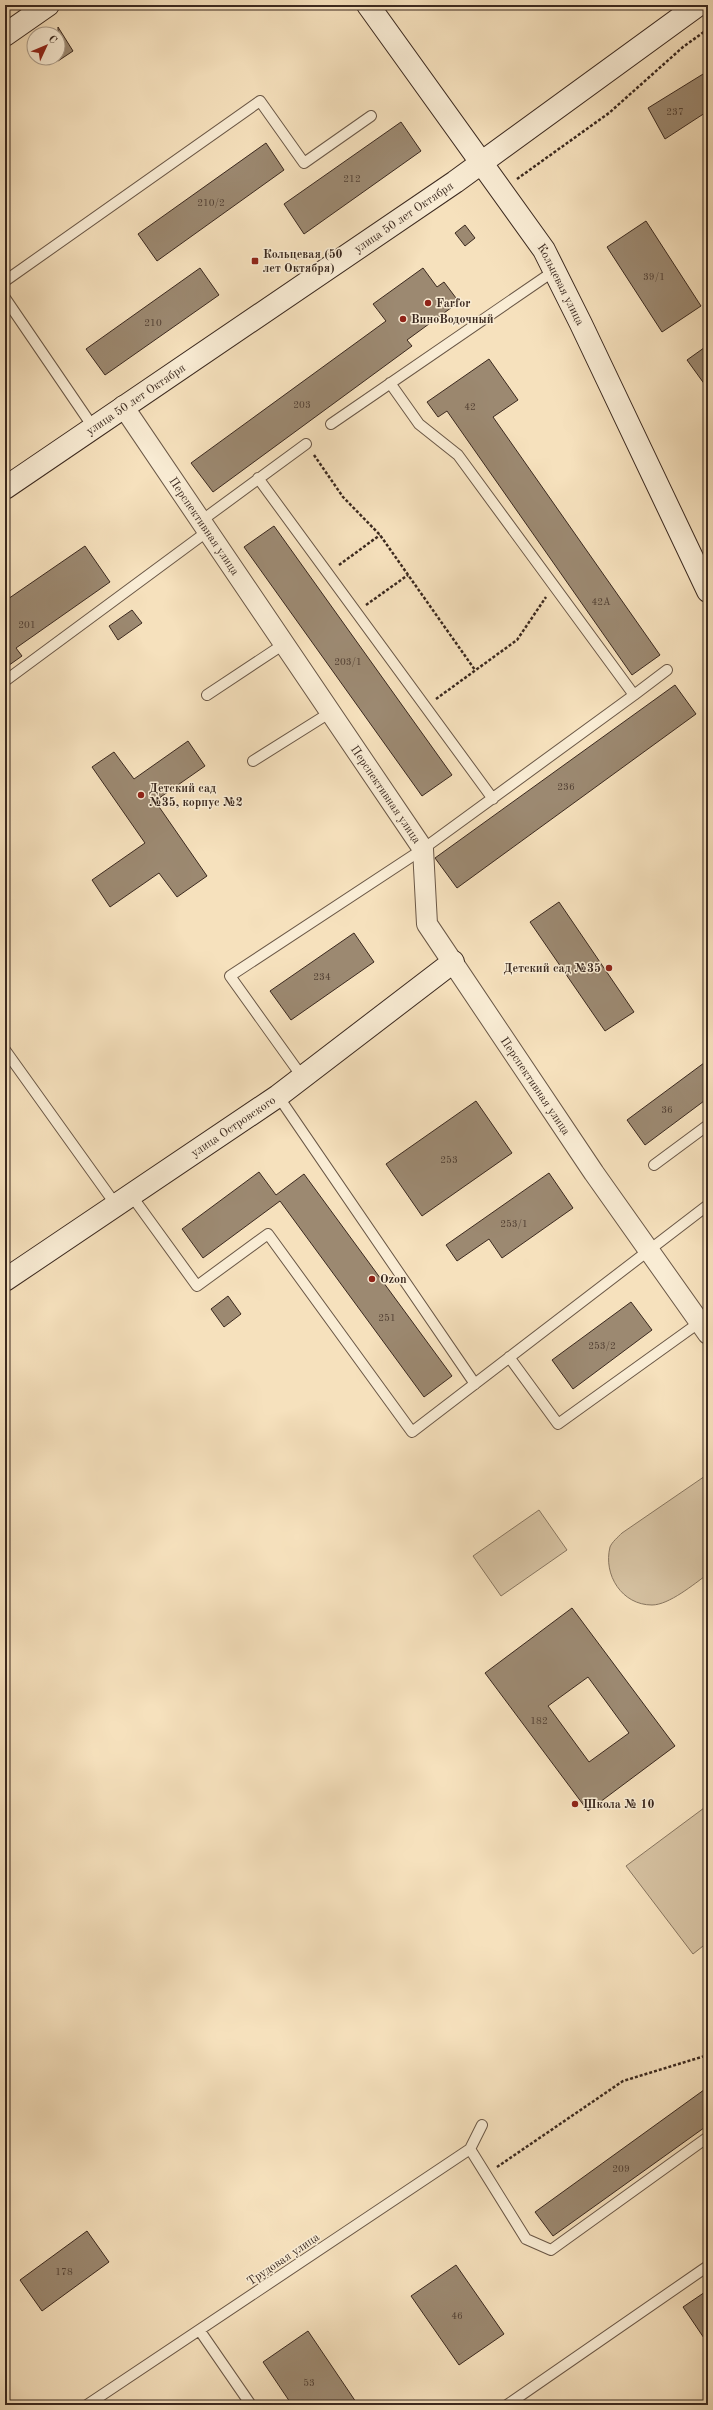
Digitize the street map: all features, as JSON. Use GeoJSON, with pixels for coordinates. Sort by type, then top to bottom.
{"type":"FeatureCollection","features":[{"type":"Feature","properties":{"kind":"street"},"geometry":{"type":"LineString","coordinates":[[5,34],[48,5]]}},
{"type":"Feature","properties":{"kind":"street","name":"Кольцевая улица"},"geometry":{"type":"LineString","coordinates":[[368,5],[480,164],[544,250],[708,591]]}},
{"type":"Feature","properties":{"kind":"street","name":"улица 50 лет Октября"},"geometry":{"type":"LineString","coordinates":[[5,488],[123,406],[480,164],[698,5]]}},
{"type":"Feature","properties":{"kind":"street","name":"Перспективная улица"},"geometry":{"type":"LineString","coordinates":[[123,406],[424,849],[427,924],[648,1250],[704,1328]]}},
{"type":"Feature","properties":{"kind":"street","name":"улица Островского"},"geometry":{"type":"LineString","coordinates":[[5,1280],[278,1096],[452,962]]}},
{"type":"Feature","properties":{"kind":"lane"},"geometry":{"type":"LineString","coordinates":[[5,281],[260,102],[304,163],[371,116]]}},
{"type":"Feature","properties":{"kind":"lane"},"geometry":{"type":"LineString","coordinates":[[331,424],[554,271]]}},
{"type":"Feature","properties":{"kind":"lane"},"geometry":{"type":"LineString","coordinates":[[5,298],[93,427]]}},
{"type":"Feature","properties":{"kind":"lane"},"geometry":{"type":"LineString","coordinates":[[390,383],[418,424],[458,456],[634,695]]}},
{"type":"Feature","properties":{"kind":"lane"},"geometry":{"type":"LineString","coordinates":[[5,681],[204,526],[258,478],[306,444]]}},
{"type":"Feature","properties":{"kind":"lane"},"geometry":{"type":"LineString","coordinates":[[258,478],[493,799]]}},
{"type":"Feature","properties":{"kind":"lane"},"geometry":{"type":"LineString","coordinates":[[208,695],[284,644]]}},
{"type":"Feature","properties":{"kind":"lane"},"geometry":{"type":"LineString","coordinates":[[303,1078],[230,976],[424,849],[667,670]]}},
{"type":"Feature","properties":{"kind":"lane"},"geometry":{"type":"LineString","coordinates":[[253,761],[331,712]]}},
{"type":"Feature","properties":{"kind":"lane"},"geometry":{"type":"LineString","coordinates":[[5,1050],[124,1200],[197,1286],[268,1234],[412,1432],[708,1205]]}},
{"type":"Feature","properties":{"kind":"lane"},"geometry":{"type":"LineString","coordinates":[[278,1096],[475,1384]]}},
{"type":"Feature","properties":{"kind":"lane"},"geometry":{"type":"LineString","coordinates":[[654,1165],[708,1125]]}},
{"type":"Feature","properties":{"kind":"lane"},"geometry":{"type":"LineString","coordinates":[[509,1357],[558,1424],[704,1328]]}},
{"type":"Feature","properties":{"kind":"lane","name":"Трудовая улица"},"geometry":{"type":"LineString","coordinates":[[87,2405],[200,2331],[470,2149],[482,2126]]}},
{"type":"Feature","properties":{"kind":"lane"},"geometry":{"type":"LineString","coordinates":[[470,2149],[526,2239],[551,2250],[708,2137]]}},
{"type":"Feature","properties":{"kind":"lane"},"geometry":{"type":"LineString","coordinates":[[507,2405],[708,2266]]}},
{"type":"Feature","properties":{"kind":"lane"},"geometry":{"type":"LineString","coordinates":[[200,2331],[251,2405]]}},
{"type":"Feature","properties":{"kind":"path"},"geometry":{"type":"LineString","coordinates":[[500,191],[609,113],[683,47],[708,29]]}},
{"type":"Feature","properties":{"kind":"path"},"geometry":{"type":"LineString","coordinates":[[306,444],[343,497],[380,535],[475,670]]}},
{"type":"Feature","properties":{"kind":"path"},"geometry":{"type":"LineString","coordinates":[[328,573],[380,535]]}},
{"type":"Feature","properties":{"kind":"path"},"geometry":{"type":"LineString","coordinates":[[356,612],[408,575]]}},
{"type":"Feature","properties":{"kind":"path"},"geometry":{"type":"LineString","coordinates":[[425,706],[517,640],[554,586]]}},
{"type":"Feature","properties":{"kind":"path"},"geometry":{"type":"LineString","coordinates":[[485,2175],[623,2081],[708,2055]]}},
{"type":"Feature","properties":{"kind":"shaded area"},"geometry":{"type":"Polygon","coordinates":[[[708,1474],[708,1574],[666,1602],[652,1605],[641,1604],[632,1600],[624,1594],[612,1578],[609,1568],[611,1545],[622,1533],[708,1474]]]}},
{"type":"Feature","properties":{"kind":"shaded area"},"geometry":{"type":"Polygon","coordinates":[[[539,1510],[567,1550],[501,1596],[473,1556],[539,1510]]]}},
{"type":"Feature","properties":{"kind":"shaded area"},"geometry":{"type":"Polygon","coordinates":[[[708,1805],[708,1942],[693,1954],[626,1866],[708,1805]]]}},
{"type":"Feature","properties":{"kind":"building"},"geometry":{"type":"Polygon","coordinates":[[[66,40],[73,51],[66,56],[66,40]]]}},
{"type":"Feature","properties":{"kind":"building"},"geometry":{"type":"Polygon","coordinates":[[[708,71],[708,111],[665,139],[648,108],[708,71]]]}},
{"type":"Feature","properties":{"kind":"building"},"geometry":{"type":"Polygon","coordinates":[[[401,122],[421,151],[304,234],[284,204],[401,122]]]}},
{"type":"Feature","properties":{"kind":"building"},"geometry":{"type":"Polygon","coordinates":[[[266,143],[284,170],[157,261],[138,234],[266,143]]]}},
{"type":"Feature","properties":{"kind":"building"},"geometry":{"type":"Polygon","coordinates":[[[646,221],[701,306],[662,332],[607,247],[646,221]]]}},
{"type":"Feature","properties":{"kind":"building"},"geometry":{"type":"Polygon","coordinates":[[[465,225],[475,238],[465,246],[455,233],[465,225]]]}},
{"type":"Feature","properties":{"kind":"building"},"geometry":{"type":"Polygon","coordinates":[[[200,268],[219,295],[105,375],[86,349],[200,268]]]}},
{"type":"Feature","properties":{"kind":"building"},"geometry":{"type":"Polygon","coordinates":[[[423,268],[437,287],[444,282],[459,302],[407,340],[412,346],[213,492],[191,463],[386,321],[373,304],[423,268]]]}},
{"type":"Feature","properties":{"kind":"building"},"geometry":{"type":"Polygon","coordinates":[[[708,345],[708,389],[687,360],[708,345]]]}},
{"type":"Feature","properties":{"kind":"building"},"geometry":{"type":"Polygon","coordinates":[[[489,359],[518,400],[493,417],[660,655],[632,675],[447,411],[438,417],[427,402],[489,359]]]}},
{"type":"Feature","properties":{"kind":"building"},"geometry":{"type":"Polygon","coordinates":[[[274,526],[452,775],[422,796],[244,547],[274,526]]]}},
{"type":"Feature","properties":{"kind":"building"},"geometry":{"type":"Polygon","coordinates":[[[85,546],[110,582],[16,648],[22,656],[5,668],[5,601],[85,546]]]}},
{"type":"Feature","properties":{"kind":"building"},"geometry":{"type":"Polygon","coordinates":[[[132,610],[142,623],[118,640],[109,626],[132,610]]]}},
{"type":"Feature","properties":{"kind":"building"},"geometry":{"type":"Polygon","coordinates":[[[675,685],[696,714],[457,888],[435,858],[675,685]]]}},
{"type":"Feature","properties":{"kind":"building"},"geometry":{"type":"Polygon","coordinates":[[[188,741],[205,766],[155,801],[207,876],[177,897],[159,873],[110,907],[92,880],[145,843],[92,767],[114,752],[134,779],[188,741]]]}},
{"type":"Feature","properties":{"kind":"building"},"geometry":{"type":"Polygon","coordinates":[[[559,902],[634,1012],[605,1031],[530,922],[559,902]]]}},
{"type":"Feature","properties":{"kind":"building"},"geometry":{"type":"Polygon","coordinates":[[[354,933],[374,962],[291,1020],[270,991],[354,933]]]}},
{"type":"Feature","properties":{"kind":"building"},"geometry":{"type":"Polygon","coordinates":[[[708,1060],[708,1098],[645,1145],[627,1120],[708,1060]]]}},
{"type":"Feature","properties":{"kind":"building"},"geometry":{"type":"Polygon","coordinates":[[[476,1101],[512,1153],[422,1216],[386,1164],[476,1101]]]}},
{"type":"Feature","properties":{"kind":"building"},"geometry":{"type":"Polygon","coordinates":[[[259,1172],[276,1195],[304,1174],[452,1376],[424,1397],[280,1201],[203,1258],[182,1229],[259,1172]]]}},
{"type":"Feature","properties":{"kind":"building"},"geometry":{"type":"Polygon","coordinates":[[[549,1173],[573,1208],[502,1258],[489,1239],[457,1261],[446,1245],[549,1173]]]}},
{"type":"Feature","properties":{"kind":"building"},"geometry":{"type":"Polygon","coordinates":[[[228,1296],[241,1314],[224,1327],[211,1309],[228,1296]]]}},
{"type":"Feature","properties":{"kind":"building"},"geometry":{"type":"Polygon","coordinates":[[[631,1302],[652,1330],[573,1389],[552,1360],[631,1302]]]}},
{"type":"Feature","properties":{"kind":"building"},"geometry":{"type":"Polygon","coordinates":[[[572,1608],[675,1746],[588,1811],[485,1673],[572,1608]],[[588,1677],[548,1706],[589,1762],[629,1733],[588,1677]]]}},
{"type":"Feature","properties":{"kind":"building"},"geometry":{"type":"Polygon","coordinates":[[[708,2087],[708,2125],[553,2236],[535,2212],[708,2087]]]}},
{"type":"Feature","properties":{"kind":"building"},"geometry":{"type":"Polygon","coordinates":[[[87,2231],[109,2262],[42,2311],[20,2280],[87,2231]]]}},
{"type":"Feature","properties":{"kind":"building"},"geometry":{"type":"Polygon","coordinates":[[[456,2265],[504,2334],[459,2365],[411,2296],[456,2265]]]}},
{"type":"Feature","properties":{"kind":"building"},"geometry":{"type":"Polygon","coordinates":[[[708,2290],[708,2344],[683,2307],[708,2290]]]}},
{"type":"Feature","properties":{"kind":"building"},"geometry":{"type":"Polygon","coordinates":[[[308,2331],[358,2405],[292,2405],[263,2362],[308,2331]]]}},
{"type":"Feature","properties":{"kind":"place","name":"Кольцевая (50 лет Октября)"},"geometry":{"type":"Point","coordinates":[255,261]}},
{"type":"Feature","properties":{"kind":"place","name":"Farfor"},"geometry":{"type":"Point","coordinates":[428,303]}},
{"type":"Feature","properties":{"kind":"place","name":"ВиноВодочный"},"geometry":{"type":"Point","coordinates":[403,319]}},
{"type":"Feature","properties":{"kind":"place","name":"Детский сад №35, корпус №2"},"geometry":{"type":"Point","coordinates":[141,795]}},
{"type":"Feature","properties":{"kind":"place","name":"Детский сад №35"},"geometry":{"type":"Point","coordinates":[609,968]}},
{"type":"Feature","properties":{"kind":"place","name":"Ozon"},"geometry":{"type":"Point","coordinates":[372,1279]}},
{"type":"Feature","properties":{"kind":"place","name":"Школа № 10"},"geometry":{"type":"Point","coordinates":[575,1804]}}]}
